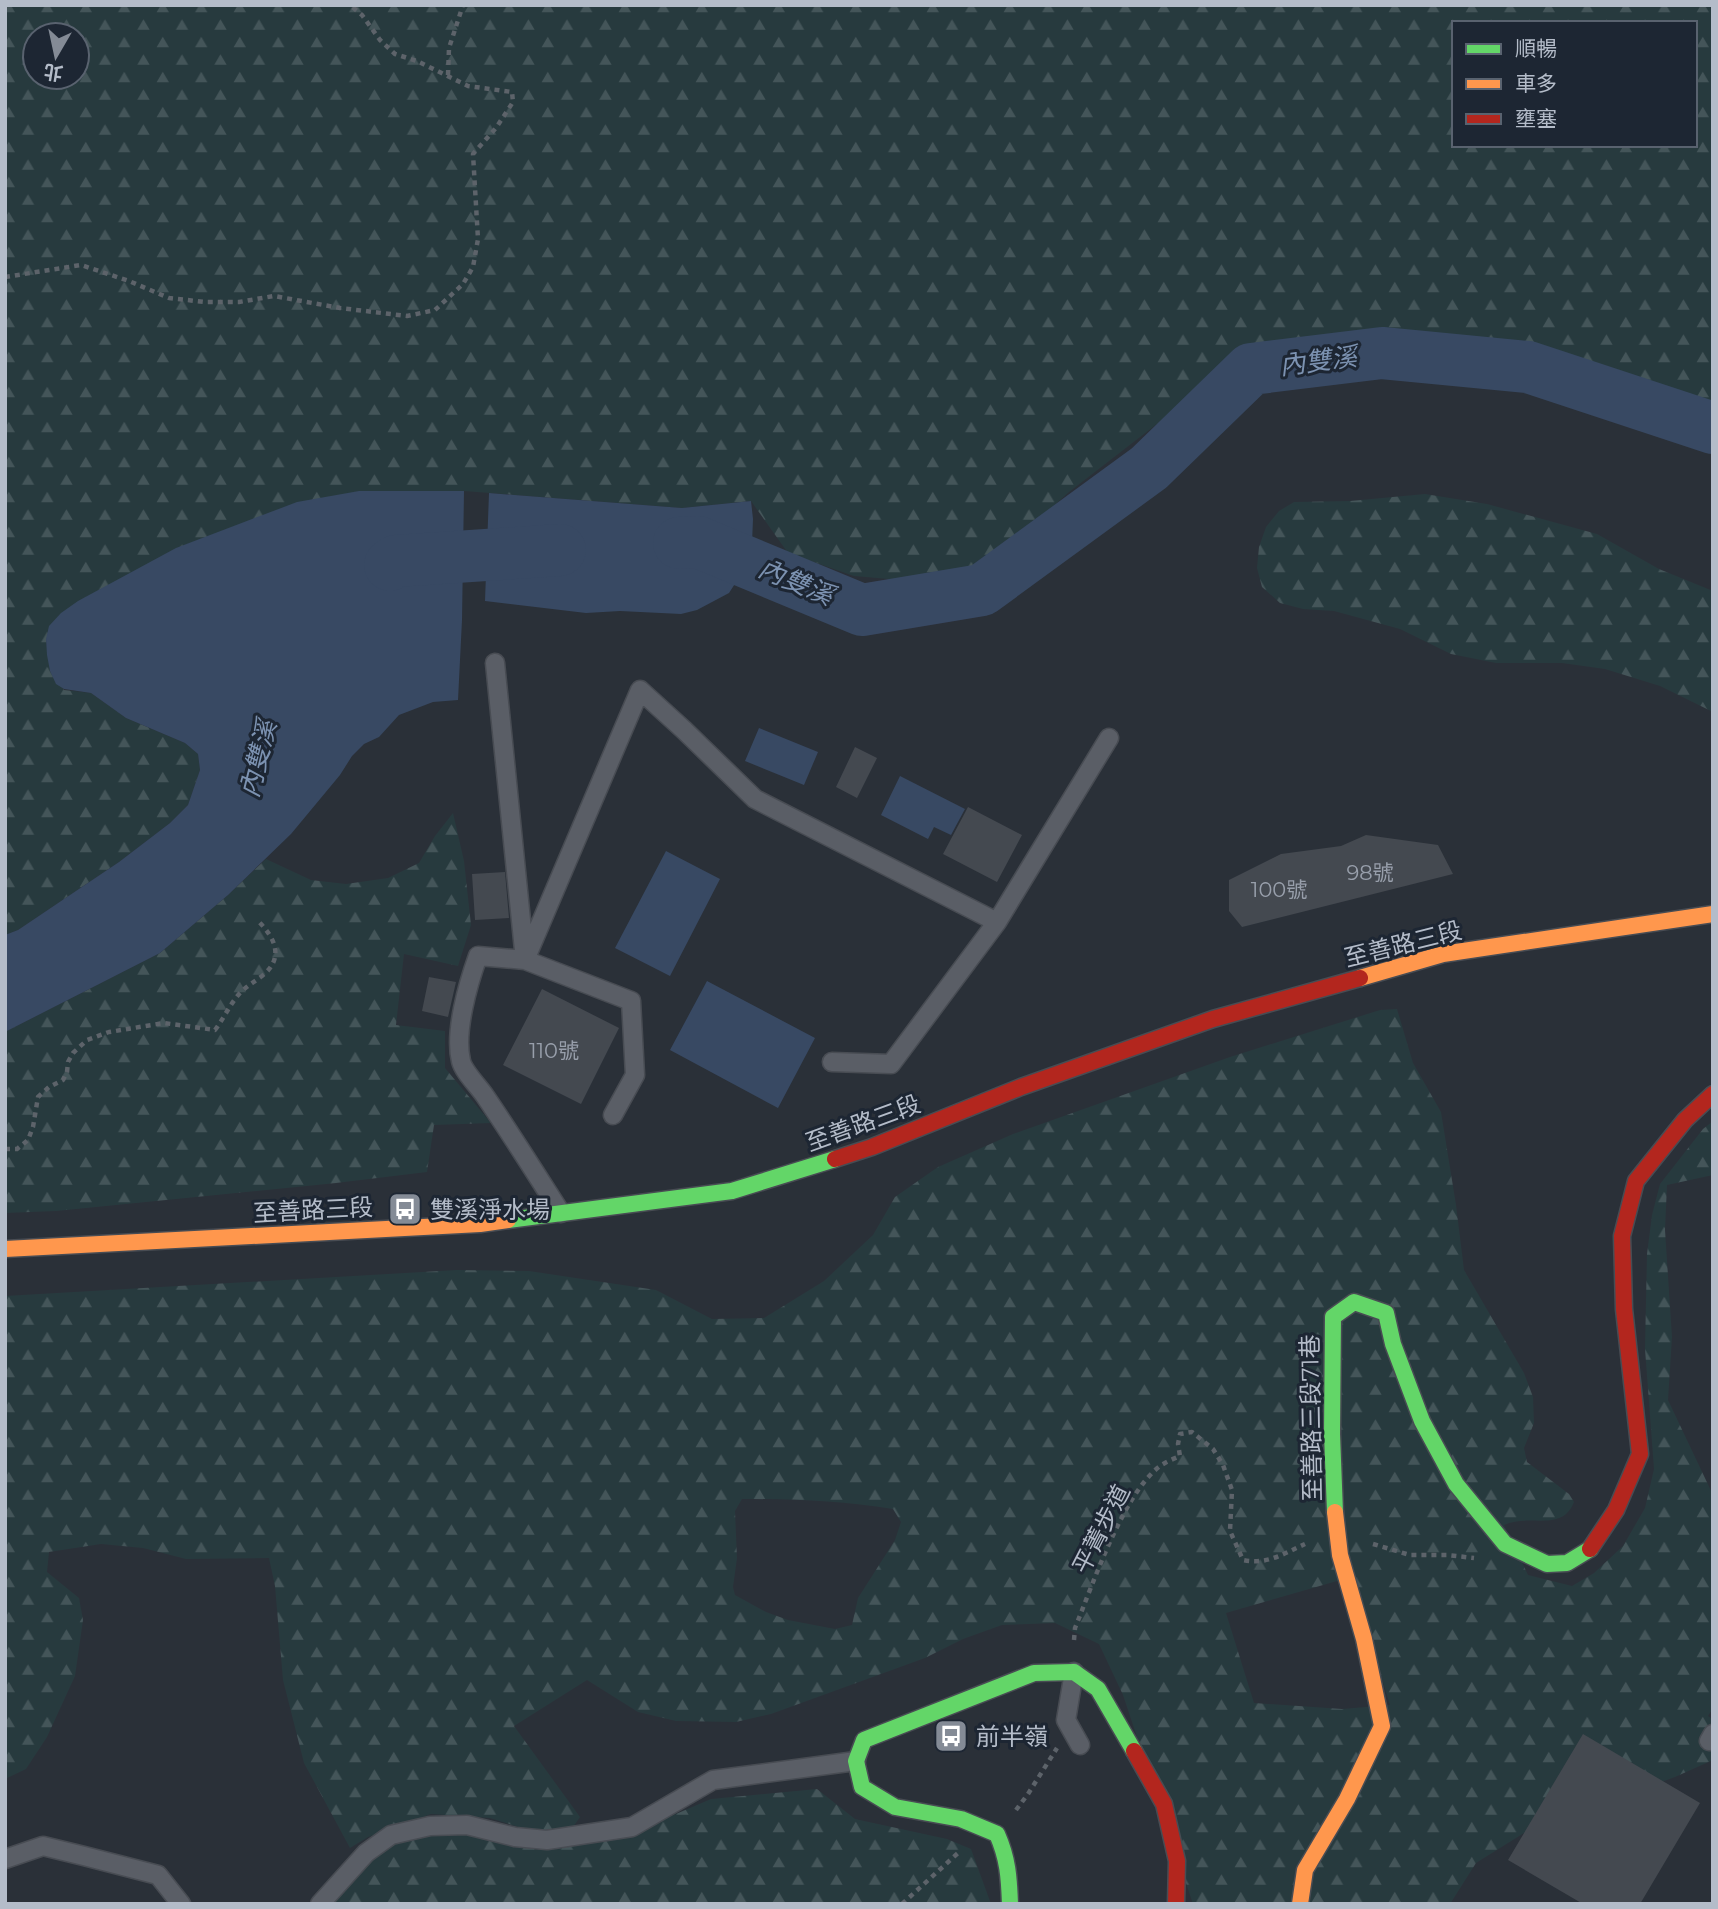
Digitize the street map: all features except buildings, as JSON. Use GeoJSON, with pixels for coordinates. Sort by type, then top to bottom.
{"type":"FeatureCollection","features":[{"type":"Feature","properties":{"kind":"street","name":"至善路三段"},"geometry":{"type":"LineString","coordinates":[[5,1249],[480,1224],[732,1191],[872,1147],[1021,1087],[1213,1019],[1443,954],[1713,914]]}},
{"type":"Feature","properties":{"kind":"street","name":"至善路三段71巷"},"geometry":{"type":"LineString","coordinates":[[1300,1904],[1305,1870],[1347,1800],[1382,1726],[1364,1639],[1339,1555],[1332,1434],[1333,1317],[1354,1302],[1385,1313],[1422,1421],[1456,1484],[1504,1544],[1547,1564],[1567,1563],[1591,1548],[1616,1510],[1640,1454],[1624,1309],[1622,1236],[1636,1181],[1685,1120],[1713,1094]]}},
{"type":"Feature","properties":{"kind":"street"},"geometry":{"type":"LineString","coordinates":[[1010,1904],[1009,1869],[996,1834],[961,1819],[895,1807],[862,1787],[856,1761],[864,1740],[1034,1673],[1074,1672],[1098,1689],[1164,1804],[1177,1861],[1176,1904]]}},
{"type":"Feature","properties":{"kind":"lane"},"geometry":{"type":"LineString","coordinates":[[495,663],[525,960]]}},
{"type":"Feature","properties":{"kind":"lane"},"geometry":{"type":"LineString","coordinates":[[525,960],[640,690],[755,799],[997,922]]}},
{"type":"Feature","properties":{"kind":"lane"},"geometry":{"type":"LineString","coordinates":[[832,1062],[891,1064],[997,922],[1108,738]]}},
{"type":"Feature","properties":{"kind":"lane"},"geometry":{"type":"LineString","coordinates":[[561,1213],[461,1064],[458,1043],[463,1011],[478,956],[525,960],[631,1001],[635,1075],[613,1115]]}},
{"type":"Feature","properties":{"kind":"lane"},"geometry":{"type":"LineString","coordinates":[[1074,1672],[1066,1720],[1080,1745]]}},
{"type":"Feature","properties":{"kind":"lane"},"geometry":{"type":"LineString","coordinates":[[320,1904],[366,1853],[391,1835],[430,1826],[467,1825],[515,1837],[547,1840],[632,1827],[713,1780],[856,1761]]}},
{"type":"Feature","properties":{"kind":"lane"},"geometry":{"type":"LineString","coordinates":[[5,1858],[43,1846],[158,1875],[181,1904]]}},
{"type":"Feature","properties":{"kind":"path"},"geometry":{"type":"LineString","coordinates":[[5,277],[81,265],[169,298],[239,302],[274,296],[407,316],[435,310],[463,284],[473,267],[478,239],[473,154],[496,128],[513,102],[512,92],[467,86],[448,75],[395,54],[350,5]]}},
{"type":"Feature","properties":{"kind":"path"},"geometry":{"type":"LineString","coordinates":[[448,75],[449,48],[463,5]]}},
{"type":"Feature","properties":{"kind":"path"},"geometry":{"type":"LineString","coordinates":[[5,1149],[17,1149],[27,1140],[33,1127],[38,1097],[63,1080],[73,1053],[87,1040],[109,1032],[164,1023],[215,1030],[237,996],[248,984],[263,976],[274,965],[276,950],[268,930],[257,920]]}},
{"type":"Feature","properties":{"kind":"path","name":"平菁步道"},"geometry":{"type":"LineString","coordinates":[[1074,1672],[1075,1628],[1121,1519],[1144,1483],[1160,1467],[1180,1456],[1180,1434],[1192,1432],[1213,1449],[1223,1465],[1232,1490],[1230,1531],[1243,1560],[1256,1563],[1272,1559],[1310,1541]]}},
{"type":"Feature","properties":{"kind":"path"},"geometry":{"type":"LineString","coordinates":[[1336,1524],[1374,1545],[1410,1555],[1447,1555],[1487,1560]]}},
{"type":"Feature","properties":{"kind":"path"},"geometry":{"type":"LineString","coordinates":[[996,1834],[1028,1794],[1058,1746]]}},
{"type":"Feature","properties":{"kind":"path"},"geometry":{"type":"LineString","coordinates":[[902,1904],[958,1853],[968,1853]]}},
{"type":"Feature","properties":{"kind":"green space"},"geometry":{"type":"Polygon","coordinates":[[[5,5],[1713,5],[1713,411],[1542,359],[1396,330],[1313,338],[1246,351],[1193,396],[1069,492],[992,561],[924,582],[854,576],[788,553],[751,501],[682,508],[464,491],[46,639],[50,671],[64,690],[91,693],[126,718],[185,743],[198,754],[200,770],[188,805],[170,823],[119,862],[18,930],[5,935],[5,5]]]}},
{"type":"Feature","properties":{"kind":"green space"},"geometry":{"type":"Polygon","coordinates":[[[1425,494],[1487,504],[1597,534],[1659,569],[1713,591],[1713,712],[1660,686],[1605,669],[1562,663],[1496,663],[1451,654],[1400,629],[1334,611],[1303,609],[1280,603],[1262,587],[1257,568],[1259,547],[1266,527],[1279,511],[1294,502],[1350,501],[1425,494]]]}},
{"type":"Feature","properties":{"kind":"green space"},"geometry":{"type":"Polygon","coordinates":[[[453,813],[464,861],[471,925],[458,966],[404,954],[396,1025],[445,1031],[445,1068],[491,1123],[434,1125],[427,1172],[56,1211],[5,1213],[5,1032],[160,953],[266,859],[311,880],[346,884],[388,878],[419,863],[453,813]]]}},
{"type":"Feature","properties":{"kind":"green space"},"geometry":{"type":"Polygon","coordinates":[[[1397,1009],[1413,1063],[1441,1112],[1464,1270],[1524,1373],[1533,1397],[1534,1423],[1524,1448],[1527,1462],[1569,1494],[1574,1502],[1562,1517],[1553,1520],[1504,1525],[1528,1575],[1572,1586],[1594,1573],[1623,1546],[1645,1508],[1654,1469],[1645,1349],[1647,1254],[1652,1215],[1660,1184],[1703,1129],[1713,1121],[1713,1175],[1667,1185],[1665,1230],[1672,1337],[1668,1400],[1713,1495],[1713,1708],[1708,1716],[1713,1720],[1713,1760],[1675,1777],[1527,1831],[1476,1863],[1450,1904],[1193,1904],[1123,1695],[1099,1644],[1055,1623],[1002,1625],[963,1639],[925,1658],[771,1714],[736,1722],[676,1721],[638,1712],[587,1680],[514,1726],[580,1817],[571,1830],[534,1832],[490,1818],[431,1814],[368,1837],[350,1848],[304,1763],[283,1680],[275,1586],[269,1558],[186,1559],[143,1548],[101,1544],[49,1552],[47,1572],[79,1598],[83,1620],[75,1676],[47,1737],[26,1769],[5,1779],[5,1296],[457,1270],[529,1271],[656,1290],[712,1319],[764,1318],[824,1281],[873,1235],[895,1197],[938,1167],[1013,1134],[1230,1057],[1380,1010],[1397,1009]],[[742,1499],[735,1511],[735,1595],[766,1612],[788,1620],[835,1629],[852,1625],[858,1598],[895,1540],[901,1522],[893,1509],[818,1501],[742,1499]],[[1351,1577],[1226,1613],[1254,1703],[1342,1709],[1390,1705],[1351,1577]]]}},
{"type":"Feature","properties":{"kind":"green space"},"geometry":{"type":"Polygon","coordinates":[[[817,1789],[855,1819],[947,1839],[971,1849],[991,1904],[331,1904],[393,1840],[464,1831],[539,1848],[622,1837],[711,1799],[817,1789]]]}},
{"type":"Feature","properties":{"kind":"water"},"geometry":{"type":"Polygon","coordinates":[[[359,491],[464,491],[458,700],[433,702],[399,715],[379,737],[364,744],[291,834],[228,895],[160,953],[5,1032],[5,935],[18,930],[119,862],[170,823],[188,805],[200,770],[198,754],[185,743],[126,718],[91,693],[64,689],[56,684],[47,655],[49,626],[78,601],[176,548],[297,502],[359,491]]]}},
{"type":"Feature","properties":{"kind":"water"},"geometry":{"type":"Polygon","coordinates":[[[489,493],[682,508],[751,501],[752,543],[738,579],[729,593],[697,610],[681,614],[620,611],[586,613],[485,601],[489,493]]]}},
{"type":"Feature","properties":{"kind":"water"},"geometry":{"type":"Polygon","coordinates":[[[759,728],[818,752],[804,785],[745,761],[759,728]]]}},
{"type":"Feature","properties":{"kind":"water"},"geometry":{"type":"Polygon","coordinates":[[[900,776],[965,809],[951,835],[934,827],[928,839],[881,815],[900,776]]]}},
{"type":"Feature","properties":{"kind":"water"},"geometry":{"type":"Polygon","coordinates":[[[666,851],[720,879],[670,976],[615,948],[666,851]]]}},
{"type":"Feature","properties":{"kind":"water"},"geometry":{"type":"Polygon","coordinates":[[[707,981],[815,1038],[778,1108],[670,1050],[707,981]]]}},
{"type":"Feature","properties":{"kind":"waterway","name":"內雙溪"},"geometry":{"type":"LineString","coordinates":[[679,543],[698,542],[862,610],[982,590],[1149,468],[1251,369],[1382,353],[1528,367],[1713,428]]}},
{"type":"Feature","properties":{"kind":"waterway","name":"內雙溪"},"geometry":{"type":"LineString","coordinates":[[390,565],[396,561],[560,550]]}},
{"type":"Feature","properties":{"kind":"traffic: fast"},"geometry":{"type":"LineString","coordinates":[[508,1220],[732,1191],[835,1159]]}},
{"type":"Feature","properties":{"kind":"traffic: fast"},"geometry":{"type":"LineString","coordinates":[[1335,1512],[1332,1434],[1333,1317],[1354,1302],[1386,1313],[1393,1344],[1422,1421],[1456,1484],[1505,1544],[1547,1564],[1567,1563],[1590,1549]]}},
{"type":"Feature","properties":{"kind":"traffic: fast"},"geometry":{"type":"LineString","coordinates":[[1010,1904],[1007,1868],[997,1834],[961,1819],[895,1807],[862,1787],[856,1761],[864,1740],[1034,1673],[1074,1672],[1098,1689],[1134,1751]]}},
{"type":"Feature","properties":{"kind":"traffic: slow"},"geometry":{"type":"LineString","coordinates":[[1360,978],[1443,954],[1713,914]]}},
{"type":"Feature","properties":{"kind":"traffic: slow"},"geometry":{"type":"LineString","coordinates":[[5,1249],[480,1224],[508,1220]]}},
{"type":"Feature","properties":{"kind":"traffic: slow"},"geometry":{"type":"LineString","coordinates":[[1300,1904],[1305,1870],[1347,1799],[1382,1726],[1364,1639],[1340,1555],[1335,1512]]}},
{"type":"Feature","properties":{"kind":"traffic: jam"},"geometry":{"type":"LineString","coordinates":[[835,1159],[872,1147],[1021,1087],[1213,1019],[1360,978]]}},
{"type":"Feature","properties":{"kind":"traffic: jam"},"geometry":{"type":"LineString","coordinates":[[1590,1549],[1616,1510],[1640,1454],[1624,1309],[1622,1236],[1636,1181],[1685,1120],[1713,1094]]}},
{"type":"Feature","properties":{"kind":"traffic: jam"},"geometry":{"type":"LineString","coordinates":[[1134,1751],[1164,1804],[1177,1861],[1176,1904]]}},
{"type":"Feature","properties":{"kind":"place","name":"雙溪淨水場"},"geometry":{"type":"Point","coordinates":[405,1209]}},
{"type":"Feature","properties":{"kind":"place","name":"前半嶺"},"geometry":{"type":"Point","coordinates":[951,1736]}}]}
